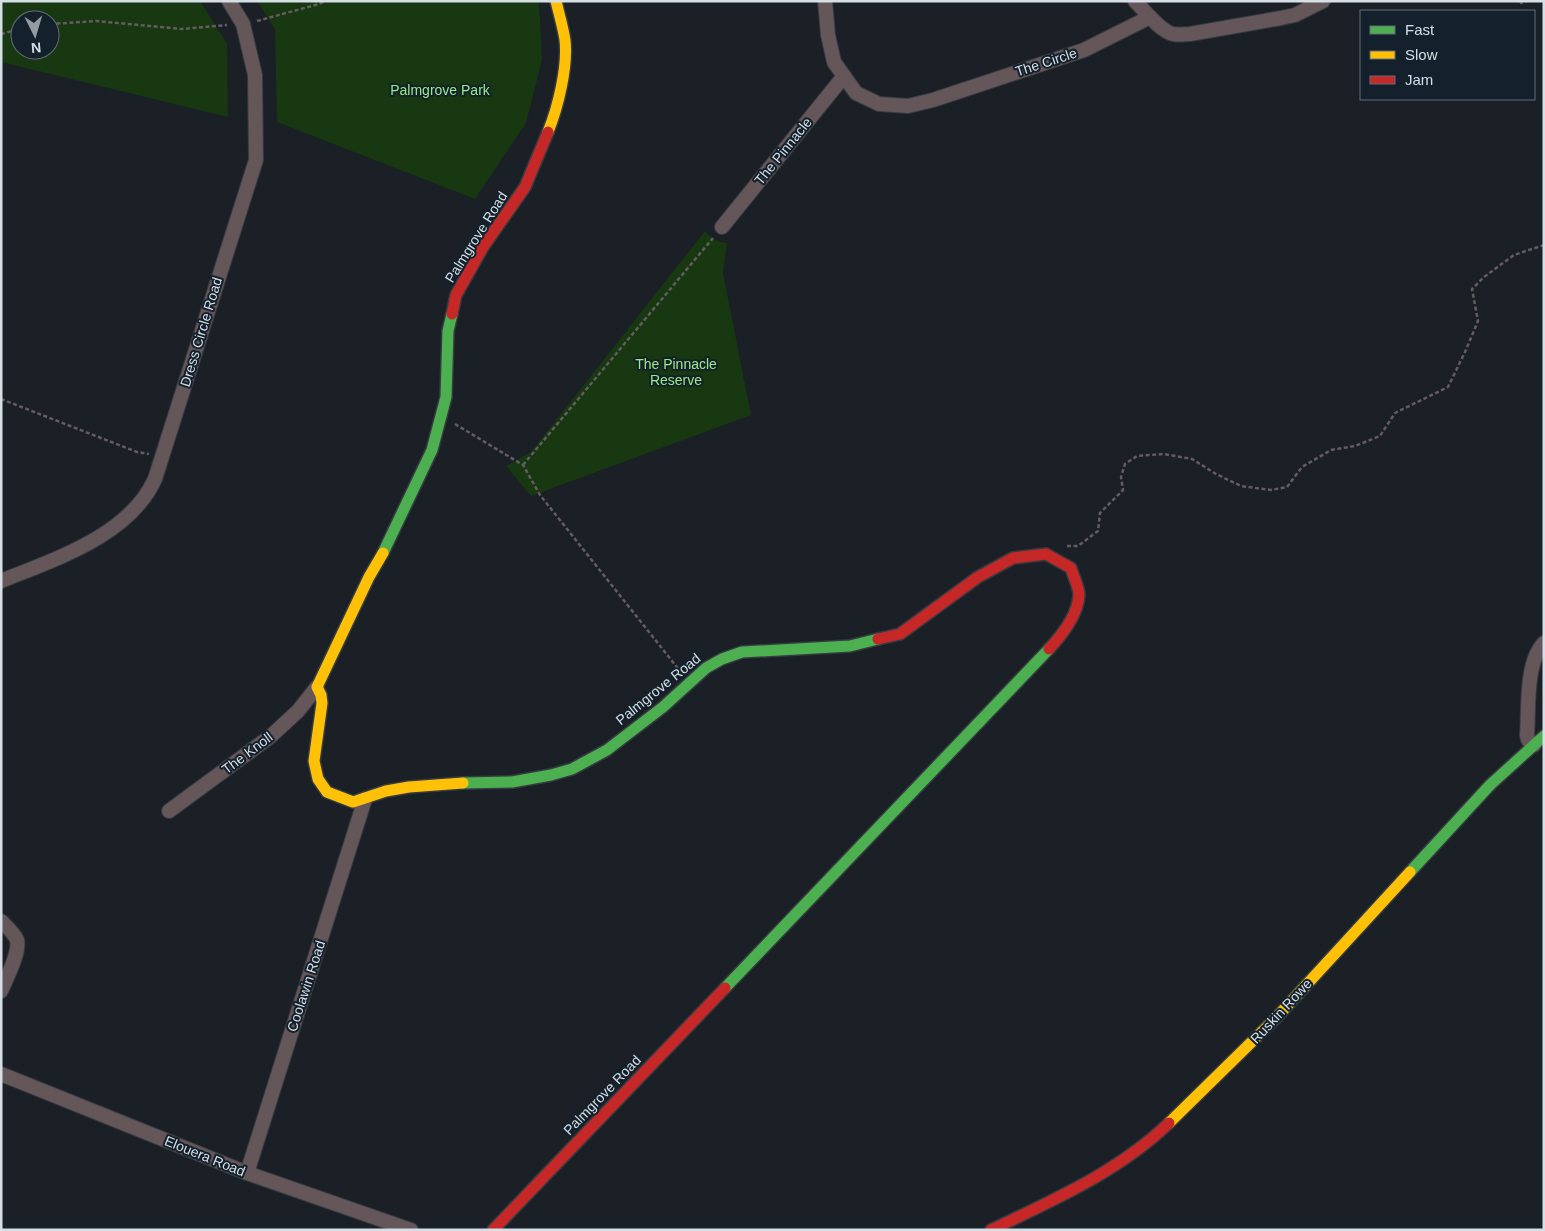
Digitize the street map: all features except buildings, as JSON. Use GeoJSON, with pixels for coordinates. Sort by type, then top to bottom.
{"type":"FeatureCollection","features":[{"type":"Feature","properties":{"kind":"street","name":"Dress Circle Road"},"geometry":{"type":"LineString","coordinates":[[1,581],[92,542],[135,509],[146,498],[155,480],[256,160],[255,75],[243,24],[229,1]]}},
{"type":"Feature","properties":{"kind":"street","name":"Palmgrove Road"},"geometry":{"type":"LineString","coordinates":[[493,1230],[1058,640],[1072,620],[1079,594],[1071,568],[1046,554],[1012,558],[978,577],[900,634],[850,646],[742,652],[722,659],[706,668],[663,707],[606,750],[572,769],[512,782],[460,783],[409,787],[386,791],[353,802],[326,792],[318,779],[314,761],[322,703],[322,695],[317,687],[369,577],[387,548],[432,450],[446,397],[448,331],[456,296],[484,247],[525,187],[554,117],[563,82],[565,41],[556,1]]}},
{"type":"Feature","properties":{"kind":"street","name":"The Circle"},"geometry":{"type":"LineString","coordinates":[[825,1],[828,35],[834,62],[856,93],[879,104],[908,106],[933,100],[1084,50],[1150,16]]}},
{"type":"Feature","properties":{"kind":"street"},"geometry":{"type":"LineString","coordinates":[[1135,1],[1170,33],[1190,34],[1295,15],[1323,1]]}},
{"type":"Feature","properties":{"kind":"street","name":"The Pinnacle"},"geometry":{"type":"LineString","coordinates":[[722,227],[844,76]]}},
{"type":"Feature","properties":{"kind":"street","name":"Ruskin Rowe"},"geometry":{"type":"LineString","coordinates":[[1539,741],[1528,740],[1527,735],[1533,660],[1544,644]]}},
{"type":"Feature","properties":{"kind":"street","name":"The Knoll"},"geometry":{"type":"LineString","coordinates":[[170,811],[271,736],[298,711],[317,687]]}},
{"type":"Feature","properties":{"kind":"street","name":"Ruskin Rowe"},"geometry":{"type":"LineString","coordinates":[[991,1230],[1082,1186],[1148,1143],[1276,1018],[1490,785],[1539,741]]}},
{"type":"Feature","properties":{"kind":"street","name":"Coolawin Road"},"geometry":{"type":"LineString","coordinates":[[247,1173],[365,799]]}},
{"type":"Feature","properties":{"kind":"street"},"geometry":{"type":"LineString","coordinates":[[1,921],[10,929],[17,941],[16,954],[1,991]]}},
{"type":"Feature","properties":{"kind":"street","name":"Elouera Road"},"geometry":{"type":"LineString","coordinates":[[1,1074],[247,1173],[411,1230]]}},
{"type":"Feature","properties":{"kind":"path"},"geometry":{"type":"LineString","coordinates":[[60,24],[96,22],[182,29],[243,24],[281,16],[325,1]]}},
{"type":"Feature","properties":{"kind":"path"},"geometry":{"type":"LineString","coordinates":[[1520,1],[1522,3],[1527,1]]}},
{"type":"Feature","properties":{"kind":"path"},"geometry":{"type":"LineString","coordinates":[[523,465],[722,227]]}},
{"type":"Feature","properties":{"kind":"path"},"geometry":{"type":"LineString","coordinates":[[1046,554],[1060,547],[1078,546],[1098,531],[1100,513],[1123,490],[1121,477],[1125,464],[1138,456],[1164,454],[1192,459],[1216,474],[1241,486],[1271,490],[1287,487],[1302,467],[1331,450],[1355,446],[1380,436],[1395,413],[1448,387],[1478,321],[1472,289],[1484,277],[1514,255],[1544,245]]}},
{"type":"Feature","properties":{"kind":"path"},"geometry":{"type":"LineString","coordinates":[[1,399],[137,452],[162,455]]}},
{"type":"Feature","properties":{"kind":"path"},"geometry":{"type":"LineString","coordinates":[[441,420],[459,425],[523,465],[540,495],[690,684]]}},
{"type":"Feature","properties":{"kind":"green space"},"geometry":{"type":"Polygon","coordinates":[[[5,1],[200,1],[227,44],[228,117],[1,62],[1,12],[5,1]]]}},
{"type":"Feature","properties":{"kind":"green space","name":"Palmgrove Park"},"geometry":{"type":"Polygon","coordinates":[[[257,1],[539,1],[542,60],[526,123],[475,199],[277,122],[275,29],[257,1]]]}},
{"type":"Feature","properties":{"kind":"green space","name":"The Pinnacle Reserve"},"geometry":{"type":"Polygon","coordinates":[[[705,231],[715,240],[727,243],[723,273],[751,415],[531,496],[506,466],[531,452],[705,231]]]}},
{"type":"Feature","properties":{"kind":"traffic: fast"},"geometry":{"type":"LineString","coordinates":[[383,553],[432,450],[446,397],[448,331],[452,314]]}},
{"type":"Feature","properties":{"kind":"traffic: fast"},"geometry":{"type":"LineString","coordinates":[[463,783],[512,782],[572,769],[607,750],[663,707],[706,668],[722,659],[742,652],[850,646],[878,639]]}},
{"type":"Feature","properties":{"kind":"traffic: fast"},"geometry":{"type":"LineString","coordinates":[[725,988],[1049,649]]}},
{"type":"Feature","properties":{"kind":"traffic: fast"},"geometry":{"type":"LineString","coordinates":[[1410,872],[1490,785],[1544,736]]}},
{"type":"Feature","properties":{"kind":"traffic: slow"},"geometry":{"type":"LineString","coordinates":[[548,132],[559,99],[566,51],[556,1]]}},
{"type":"Feature","properties":{"kind":"traffic: slow"},"geometry":{"type":"LineString","coordinates":[[383,553],[369,577],[317,687],[322,703],[314,761],[318,779],[327,792],[353,802],[386,791],[409,787],[463,783]]}},
{"type":"Feature","properties":{"kind":"traffic: slow"},"geometry":{"type":"LineString","coordinates":[[1169,1123],[1276,1018],[1410,872]]}},
{"type":"Feature","properties":{"kind":"traffic: jam"},"geometry":{"type":"LineString","coordinates":[[452,314],[456,295],[483,247],[525,187],[548,132]]}},
{"type":"Feature","properties":{"kind":"traffic: jam"},"geometry":{"type":"LineString","coordinates":[[878,639],[900,634],[978,577],[1013,558],[1046,554],[1071,568],[1079,595],[1076,610],[1064,631],[1049,649]]}},
{"type":"Feature","properties":{"kind":"traffic: jam"},"geometry":{"type":"LineString","coordinates":[[493,1230],[725,988]]}},
{"type":"Feature","properties":{"kind":"traffic: jam"},"geometry":{"type":"LineString","coordinates":[[991,1230],[1084,1184],[1128,1156],[1169,1123]]}}]}
